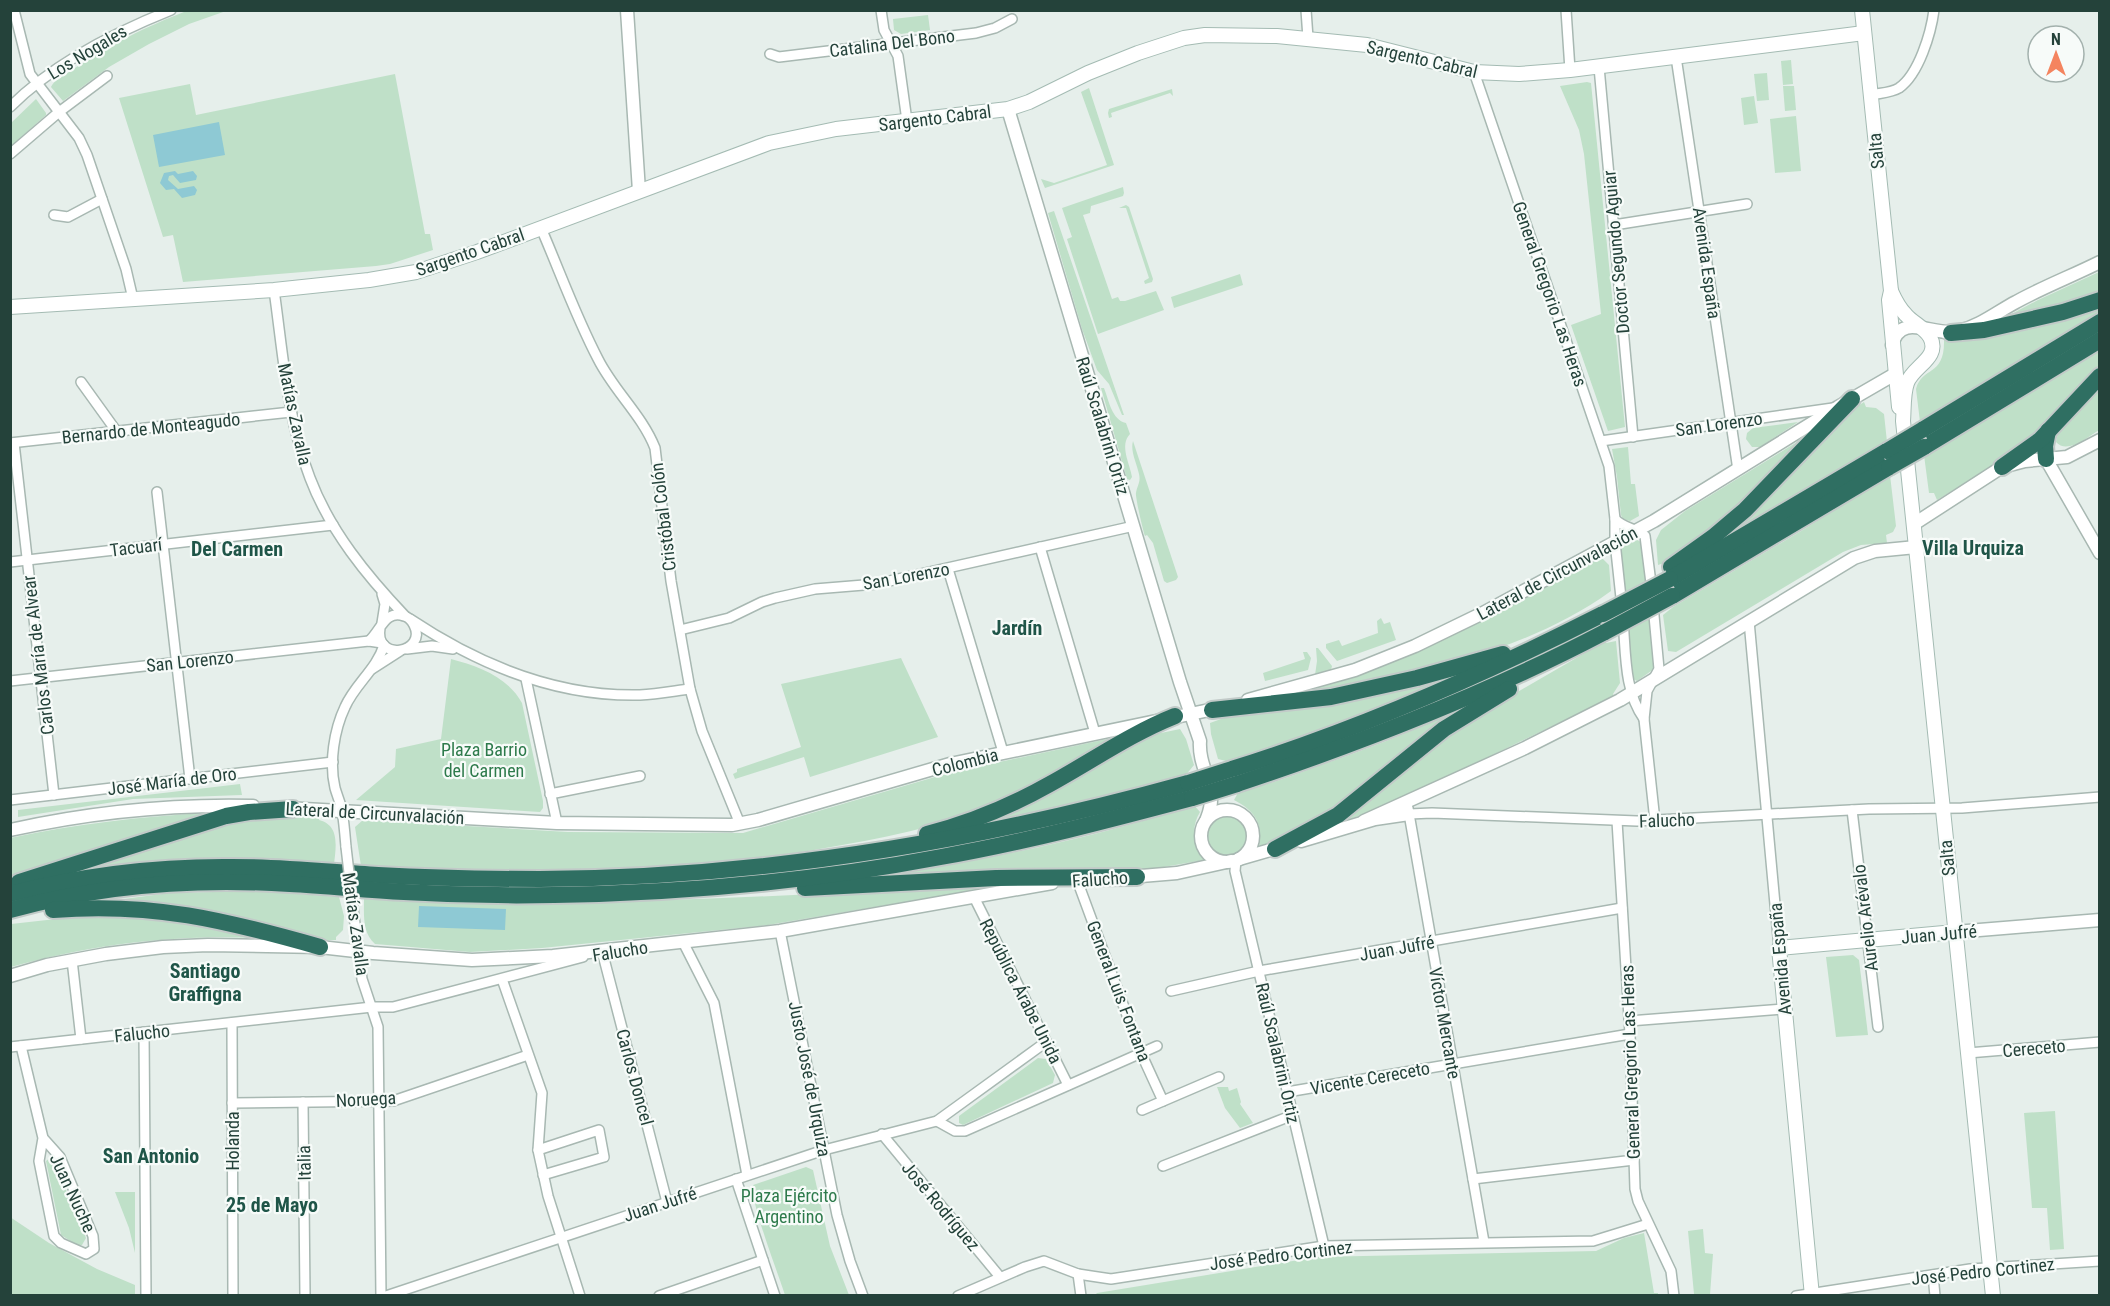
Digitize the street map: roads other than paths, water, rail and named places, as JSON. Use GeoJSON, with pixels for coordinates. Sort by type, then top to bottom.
{"type":"FeatureCollection","features":[{"type":"Feature","properties":{"kind":"highway"},"geometry":{"type":"LineString","coordinates":[[1951,333],[1984,330],[2063,312],[2100,300]]}},
{"type":"Feature","properties":{"kind":"highway"},"geometry":{"type":"LineString","coordinates":[[1923,438],[2100,322]]}},
{"type":"Feature","properties":{"kind":"highway"},"geometry":{"type":"LineString","coordinates":[[1275,849],[1338,815],[1444,729],[1579,646],[1672,596],[1923,438],[2100,340]]}},
{"type":"Feature","properties":{"kind":"highway"},"geometry":{"type":"LineString","coordinates":[[2002,467],[2048,431],[2100,376]]}},
{"type":"Feature","properties":{"kind":"highway"},"geometry":{"type":"LineString","coordinates":[[1669,574],[1745,510],[1845,403]]}},
{"type":"Feature","properties":{"kind":"highway"},"geometry":{"type":"LineString","coordinates":[[2046,459],[2045,446],[2048,431]]}},
{"type":"Feature","properties":{"kind":"highway"},"geometry":{"type":"LineString","coordinates":[[1235,777],[1318,740],[1428,697],[1564,634],[1622,604],[1669,574],[1888,459]]}},
{"type":"Feature","properties":{"kind":"highway"},"geometry":{"type":"LineString","coordinates":[[1212,710],[1310,700],[1361,691],[1473,663],[1564,634]]}},
{"type":"Feature","properties":{"kind":"highway"},"geometry":{"type":"LineString","coordinates":[[621,893],[787,880],[905,864],[1039,837],[1404,724],[1579,646]]}},
{"type":"Feature","properties":{"kind":"highway"},"geometry":{"type":"LineString","coordinates":[[845,856],[942,830],[995,811],[1050,784],[1126,738],[1174,716]]}},
{"type":"Feature","properties":{"kind":"highway"},"geometry":{"type":"LineString","coordinates":[[10,894],[94,877],[194,867],[277,868],[442,878],[574,879],[713,872],[845,856],[998,830],[1123,801],[1190,790]]}},
{"type":"Feature","properties":{"kind":"highway"},"geometry":{"type":"LineString","coordinates":[[10,885],[226,816],[293,809]]}},
{"type":"Feature","properties":{"kind":"highway"},"geometry":{"type":"LineString","coordinates":[[10,910],[88,894],[202,883],[290,884],[452,894],[621,893],[764,890],[1031,876],[1137,877]]}},
{"type":"Feature","properties":{"kind":"highway"},"geometry":{"type":"LineString","coordinates":[[10,915],[84,908],[155,910],[212,919],[320,947]]}},
{"type":"Feature","properties":{"kind":"main road","name":"Salta"},"geometry":{"type":"LineString","coordinates":[[1862,10],[1891,291],[1889,300],[1897,402],[1903,421],[1993,1296]]}},
{"type":"Feature","properties":{"kind":"main road","name":"Sargento Cabral"},"geometry":{"type":"LineString","coordinates":[[10,307],[274,290],[369,280],[416,272],[541,228],[769,142],[818,132],[1008,109],[1029,102],[1138,52],[1184,38],[1205,35],[1243,35],[1308,38],[1367,45],[1474,72],[1519,74],[1599,67],[1864,33]]}},
{"type":"Feature","properties":{"kind":"main road","name":"Salta"},"geometry":{"type":"LineString","coordinates":[[1891,291],[1901,310],[1930,336],[1933,348],[1929,358],[1914,370],[1908,380],[1903,421]]}},
{"type":"Feature","properties":{"kind":"main road","name":"Juan Jufré"},"geometry":{"type":"LineString","coordinates":[[1779,948],[1955,933]]}},
{"type":"Feature","properties":{"kind":"main road","name":"Avenida España"},"geometry":{"type":"LineString","coordinates":[[1779,948],[1812,1295]]}},
{"type":"Feature","properties":{"kind":"street"},"geometry":{"type":"LineString","coordinates":[[14,10],[26,64],[83,146],[126,268],[133,298]]}},
{"type":"Feature","properties":{"kind":"street","name":"Los Nogales"},"geometry":{"type":"LineString","coordinates":[[10,107],[37,82],[132,26],[171,10]]}},
{"type":"Feature","properties":{"kind":"street"},"geometry":{"type":"LineString","coordinates":[[627,10],[639,191]]}},
{"type":"Feature","properties":{"kind":"street"},"geometry":{"type":"LineString","coordinates":[[882,10],[884,30],[898,56],[907,121]]}},
{"type":"Feature","properties":{"kind":"street"},"geometry":{"type":"LineString","coordinates":[[1306,10],[1308,38]]}},
{"type":"Feature","properties":{"kind":"street"},"geometry":{"type":"LineString","coordinates":[[1566,10],[1570,70]]}},
{"type":"Feature","properties":{"kind":"street"},"geometry":{"type":"LineString","coordinates":[[1871,95],[1899,88],[1911,75],[1924,49],[1934,10]]}},
{"type":"Feature","properties":{"kind":"street","name":"Catalina Del Bono"},"geometry":{"type":"LineString","coordinates":[[770,54],[779,57],[976,33],[995,28],[1012,19]]}},
{"type":"Feature","properties":{"kind":"street","name":"Avenida España"},"geometry":{"type":"LineString","coordinates":[[1676,57],[1738,470]]}},
{"type":"Feature","properties":{"kind":"street","name":"Doctor Segundo Aguiar"},"geometry":{"type":"LineString","coordinates":[[1599,67],[1633,437]]}},
{"type":"Feature","properties":{"kind":"street","name":"General Gregorio Las Heras"},"geometry":{"type":"LineString","coordinates":[[1474,72],[1601,441],[1611,478],[1616,519],[1615,542],[1631,694],[1637,710],[1644,719]]}},
{"type":"Feature","properties":{"kind":"street"},"geometry":{"type":"LineString","coordinates":[[10,154],[59,112],[108,76]]}},
{"type":"Feature","properties":{"kind":"street","name":"Raúl Scalabrini Ortiz"},"geometry":{"type":"LineString","coordinates":[[1008,109],[1180,682],[1200,741],[1200,750],[1213,796],[1207,818]]}},
{"type":"Feature","properties":{"kind":"street"},"geometry":{"type":"LineString","coordinates":[[54,215],[68,217],[102,199]]}},
{"type":"Feature","properties":{"kind":"street"},"geometry":{"type":"LineString","coordinates":[[1614,225],[1747,204]]}},
{"type":"Feature","properties":{"kind":"street","name":"Cristóbal Colón"},"geometry":{"type":"LineString","coordinates":[[541,228],[598,359],[645,428],[655,448],[671,581],[690,689],[702,731],[740,824]]}},
{"type":"Feature","properties":{"kind":"street"},"geometry":{"type":"LineString","coordinates":[[1892,345],[1896,334],[1912,326],[1951,333],[1978,324],[2023,298],[2100,262]]}},
{"type":"Feature","properties":{"kind":"street","name":"Matías Zavalla"},"geometry":{"type":"LineString","coordinates":[[274,290],[291,412],[301,454],[310,479],[333,525],[355,557],[380,589],[408,618]]}},
{"type":"Feature","properties":{"kind":"street","name":"Lateral de Circunvalación"},"geometry":{"type":"LineString","coordinates":[[1192,714],[1333,677],[1396,654],[1503,602],[1637,531],[1895,374]]}},
{"type":"Feature","properties":{"kind":"street"},"geometry":{"type":"LineString","coordinates":[[81,382],[117,432]]}},
{"type":"Feature","properties":{"kind":"street","name":"San Lorenzo"},"geometry":{"type":"LineString","coordinates":[[1601,441],[1845,403]]}},
{"type":"Feature","properties":{"kind":"street","name":"Bernardo de Monteagudo"},"geometry":{"type":"LineString","coordinates":[[12,443],[291,412]]}},
{"type":"Feature","properties":{"kind":"street"},"geometry":{"type":"LineString","coordinates":[[1914,524],[2002,467],[2025,461],[2072,456],[2100,440]]}},
{"type":"Feature","properties":{"kind":"street","name":"Carlos María de Alvear"},"geometry":{"type":"LineString","coordinates":[[12,443],[54,795]]}},
{"type":"Feature","properties":{"kind":"street"},"geometry":{"type":"LineString","coordinates":[[2046,459],[2100,553]]}},
{"type":"Feature","properties":{"kind":"street"},"geometry":{"type":"LineString","coordinates":[[158,492],[189,779]]}},
{"type":"Feature","properties":{"kind":"street"},"geometry":{"type":"LineString","coordinates":[[1616,519],[1624,527],[1637,531]]}},
{"type":"Feature","properties":{"kind":"street","name":"Tacuarí"},"geometry":{"type":"LineString","coordinates":[[10,562],[333,525]]}},
{"type":"Feature","properties":{"kind":"street","name":"San Lorenzo"},"geometry":{"type":"LineString","coordinates":[[680,630],[729,618],[775,598],[815,590],[876,584],[1134,526]]}},
{"type":"Feature","properties":{"kind":"street","name":"General Gregorio Las Heras"},"geometry":{"type":"LineString","coordinates":[[1637,531],[1641,532],[1647,540],[1659,669],[1647,692],[1644,719],[1655,820]]}},
{"type":"Feature","properties":{"kind":"street"},"geometry":{"type":"LineString","coordinates":[[1040,547],[1095,732]]}},
{"type":"Feature","properties":{"kind":"street"},"geometry":{"type":"LineString","coordinates":[[1408,808],[1631,694],[1854,558],[1875,551],[1916,547]]}},
{"type":"Feature","properties":{"kind":"street"},"geometry":{"type":"LineString","coordinates":[[948,569],[1003,752]]}},
{"type":"Feature","properties":{"kind":"street"},"geometry":{"type":"LineString","coordinates":[[380,589],[385,604],[381,625],[383,644],[390,650],[432,646],[459,650]]}},
{"type":"Feature","properties":{"kind":"street"},"geometry":{"type":"LineString","coordinates":[[369,641],[390,616],[408,618],[459,650],[526,679],[605,693],[641,695],[690,689]]}},
{"type":"Feature","properties":{"kind":"street"},"geometry":{"type":"LineString","coordinates":[[403,650],[413,643],[416,633],[408,618]]}},
{"type":"Feature","properties":{"kind":"street","name":"Avenida España"},"geometry":{"type":"LineString","coordinates":[[1749,621],[1779,948]]}},
{"type":"Feature","properties":{"kind":"street","name":"San Lorenzo"},"geometry":{"type":"LineString","coordinates":[[10,681],[369,641],[383,644]]}},
{"type":"Feature","properties":{"kind":"street","name":"Matías Zavalla"},"geometry":{"type":"LineString","coordinates":[[381,1296],[378,1027],[362,979],[342,811],[335,788],[333,762],[339,722],[345,706],[370,671],[383,644]]}},
{"type":"Feature","properties":{"kind":"street","name":"Matías Zavalla"},"geometry":{"type":"LineString","coordinates":[[370,671],[403,650]]}},
{"type":"Feature","properties":{"kind":"street"},"geometry":{"type":"LineString","coordinates":[[526,679],[557,824]]}},
{"type":"Feature","properties":{"kind":"street","name":"Colombia"},"geometry":{"type":"LineString","coordinates":[[740,824],[950,764],[1095,732],[1192,714]]}},
{"type":"Feature","properties":{"kind":"street","name":"Raúl Scalabrini Ortiz"},"geometry":{"type":"LineString","coordinates":[[1200,741],[1206,748],[1220,794],[1234,810]]}},
{"type":"Feature","properties":{"kind":"street","name":"José María de Oro"},"geometry":{"type":"LineString","coordinates":[[10,800],[333,762]]}},
{"type":"Feature","properties":{"kind":"street"},"geometry":{"type":"LineString","coordinates":[[550,794],[640,776]]}},
{"type":"Feature","properties":{"kind":"street","name":"Falucho"},"geometry":{"type":"LineString","coordinates":[[16,1047],[372,1007],[393,1007],[602,951],[780,931],[1077,880],[1177,873],[1275,849],[1408,808],[1432,813],[1617,821],[1943,808],[2100,797]]}},
{"type":"Feature","properties":{"kind":"street","name":"Lateral de Circunvalación"},"geometry":{"type":"LineString","coordinates":[[10,830],[100,813],[161,807],[231,805],[557,824],[740,824]]}},
{"type":"Feature","properties":{"kind":"street","name":"Víctor Mercante"},"geometry":{"type":"LineString","coordinates":[[1408,808],[1484,1242]]}},
{"type":"Feature","properties":{"kind":"street"},"geometry":{"type":"LineString","coordinates":[[1220,810],[1234,810],[1247,819],[1253,833],[1250,848],[1235,860],[1214,858],[1204,849],[1201,830],[1207,818],[1220,810]]}},
{"type":"Feature","properties":{"kind":"street","name":"Aurelio Arévalo"},"geometry":{"type":"LineString","coordinates":[[1852,810],[1878,1027]]}},
{"type":"Feature","properties":{"kind":"street","name":"General Gregorio Las Heras"},"geometry":{"type":"LineString","coordinates":[[1617,821],[1630,1034],[1635,1189],[1648,1224],[1671,1271],[1674,1296]]}},
{"type":"Feature","properties":{"kind":"street","name":"Raúl Scalabrini Ortiz"},"geometry":{"type":"LineString","coordinates":[[1235,860],[1235,871],[1324,1246]]}},
{"type":"Feature","properties":{"kind":"street","name":"General Luis Fontana"},"geometry":{"type":"LineString","coordinates":[[1077,880],[1140,1053],[1163,1101]]}},
{"type":"Feature","properties":{"kind":"street","name":"República Árabe Unida"},"geometry":{"type":"LineString","coordinates":[[974,897],[1068,1085]]}},
{"type":"Feature","properties":{"kind":"street","name":"Juan Jufré"},"geometry":{"type":"LineString","coordinates":[[1171,991],[1259,971],[1622,908]]}},
{"type":"Feature","properties":{"kind":"street","name":"Juan Jufré"},"geometry":{"type":"LineString","coordinates":[[1955,933],[2100,920]]}},
{"type":"Feature","properties":{"kind":"street","name":"Justo José de Urquiza"},"geometry":{"type":"LineString","coordinates":[[780,931],[845,1244],[864,1296]]}},
{"type":"Feature","properties":{"kind":"street"},"geometry":{"type":"LineString","coordinates":[[683,942],[714,1003],[747,1175]]}},
{"type":"Feature","properties":{"kind":"street"},"geometry":{"type":"LineString","coordinates":[[10,976],[72,960],[136,950],[200,945],[320,947],[472,960],[602,951]]}},
{"type":"Feature","properties":{"kind":"street","name":"Carlos Doncel"},"geometry":{"type":"LineString","coordinates":[[602,951],[667,1202]]}},
{"type":"Feature","properties":{"kind":"street"},"geometry":{"type":"LineString","coordinates":[[72,960],[81,1040]]}},
{"type":"Feature","properties":{"kind":"street"},"geometry":{"type":"LineString","coordinates":[[502,979],[542,1093],[538,1150],[548,1196],[580,1296]]}},
{"type":"Feature","properties":{"kind":"street"},"geometry":{"type":"LineString","coordinates":[[1629,1021],[1784,1009]]}},
{"type":"Feature","properties":{"kind":"street","name":"Holanda"},"geometry":{"type":"LineString","coordinates":[[232,1023],[233,1296]]}},
{"type":"Feature","properties":{"kind":"street"},"geometry":{"type":"LineString","coordinates":[[144,1032],[146,1296]]}},
{"type":"Feature","properties":{"kind":"street","name":"Vicente Cereceto"},"geometry":{"type":"LineString","coordinates":[[1287,1092],[1630,1034]]}},
{"type":"Feature","properties":{"kind":"street","name":"Juan Jufré"},"geometry":{"type":"LineString","coordinates":[[386,1296],[824,1150],[937,1121],[1046,1042]]}},
{"type":"Feature","properties":{"kind":"street","name":"Cereceto"},"geometry":{"type":"LineString","coordinates":[[1968,1053],[2100,1042]]}},
{"type":"Feature","properties":{"kind":"street"},"geometry":{"type":"LineString","coordinates":[[937,1121],[956,1131],[965,1131],[1157,1046]]}},
{"type":"Feature","properties":{"kind":"street","name":"Juan Nuche"},"geometry":{"type":"LineString","coordinates":[[16,1047],[43,1138],[60,1157],[93,1236],[94,1249],[86,1254],[61,1243],[54,1236],[39,1161],[43,1138]]}},
{"type":"Feature","properties":{"kind":"street","name":"Noruega"},"geometry":{"type":"LineString","coordinates":[[232,1103],[393,1101],[528,1055]]}},
{"type":"Feature","properties":{"kind":"street"},"geometry":{"type":"LineString","coordinates":[[1142,1110],[1219,1077]]}},
{"type":"Feature","properties":{"kind":"street","name":"Italia"},"geometry":{"type":"LineString","coordinates":[[303,1102],[305,1296]]}},
{"type":"Feature","properties":{"kind":"street","name":"Vicente Cereceto"},"geometry":{"type":"LineString","coordinates":[[1163,1166],[1293,1115]]}},
{"type":"Feature","properties":{"kind":"street"},"geometry":{"type":"LineString","coordinates":[[538,1150],[598,1130],[604,1157],[543,1175]]}},
{"type":"Feature","properties":{"kind":"street","name":"José Rodríguez"},"geometry":{"type":"LineString","coordinates":[[882,1134],[1000,1277]]}},
{"type":"Feature","properties":{"kind":"street"},"geometry":{"type":"LineString","coordinates":[[1473,1179],[1634,1160]]}},
{"type":"Feature","properties":{"kind":"street"},"geometry":{"type":"LineString","coordinates":[[736,1179],[776,1296]]}},
{"type":"Feature","properties":{"kind":"street","name":"José Pedro Cortinez"},"geometry":{"type":"LineString","coordinates":[[958,1296],[1036,1262],[1044,1261],[1078,1274],[1111,1279],[1324,1246],[1593,1241],[1648,1224]]}},
{"type":"Feature","properties":{"kind":"street"},"geometry":{"type":"LineString","coordinates":[[659,1296],[678,1293],[764,1260]]}},
{"type":"Feature","properties":{"kind":"street","name":"José Pedro Cortinez"},"geometry":{"type":"LineString","coordinates":[[1796,1296],[1990,1268],[2100,1261]]}},
{"type":"Feature","properties":{"kind":"street"},"geometry":{"type":"LineString","coordinates":[[1078,1274],[1081,1296]]}},
{"type":"Feature","properties":{"kind":"street"},"geometry":{"type":"LineString","coordinates":[[1933,1275],[1935,1296]]}},
{"type":"Feature","properties":{"kind":"water"},"geometry":{"type":"Polygon","coordinates":[[[219,122],[225,155],[159,167],[153,135],[219,122]]]}},
{"type":"Feature","properties":{"kind":"water"},"geometry":{"type":"Polygon","coordinates":[[[175,171],[178,174],[193,171],[197,176],[196,180],[180,183],[173,175],[169,176],[168,180],[178,189],[194,186],[197,190],[195,195],[182,198],[174,189],[166,190],[160,183],[164,173],[175,171]]]}},
{"type":"Feature","properties":{"kind":"water"},"geometry":{"type":"Polygon","coordinates":[[[419,906],[506,909],[505,930],[418,927],[419,906]]]}},
{"type":"Feature","properties":{"kind":"district","name":"Villa Urquiza"},"geometry":{"type":"Point","coordinates":[1973,548]}},
{"type":"Feature","properties":{"kind":"district","name":"Del Carmen"},"geometry":{"type":"Point","coordinates":[237,549]}},
{"type":"Feature","properties":{"kind":"district","name":"Jardín"},"geometry":{"type":"Point","coordinates":[1017,628]}},
{"type":"Feature","properties":{"kind":"district","name":"Santiago Graffigna"},"geometry":{"type":"Point","coordinates":[205,982]}},
{"type":"Feature","properties":{"kind":"district","name":"San Antonio"},"geometry":{"type":"Point","coordinates":[151,1156]}},
{"type":"Feature","properties":{"kind":"district","name":"25 de Mayo"},"geometry":{"type":"Point","coordinates":[272,1205]}},
{"type":"Feature","properties":{"kind":"park label","name":"Plaza Barrio del Carmen"},"geometry":{"type":"Point","coordinates":[484,759]}},
{"type":"Feature","properties":{"kind":"park label","name":"Plaza Ejército Argentino"},"geometry":{"type":"Point","coordinates":[789,1205]}}]}
